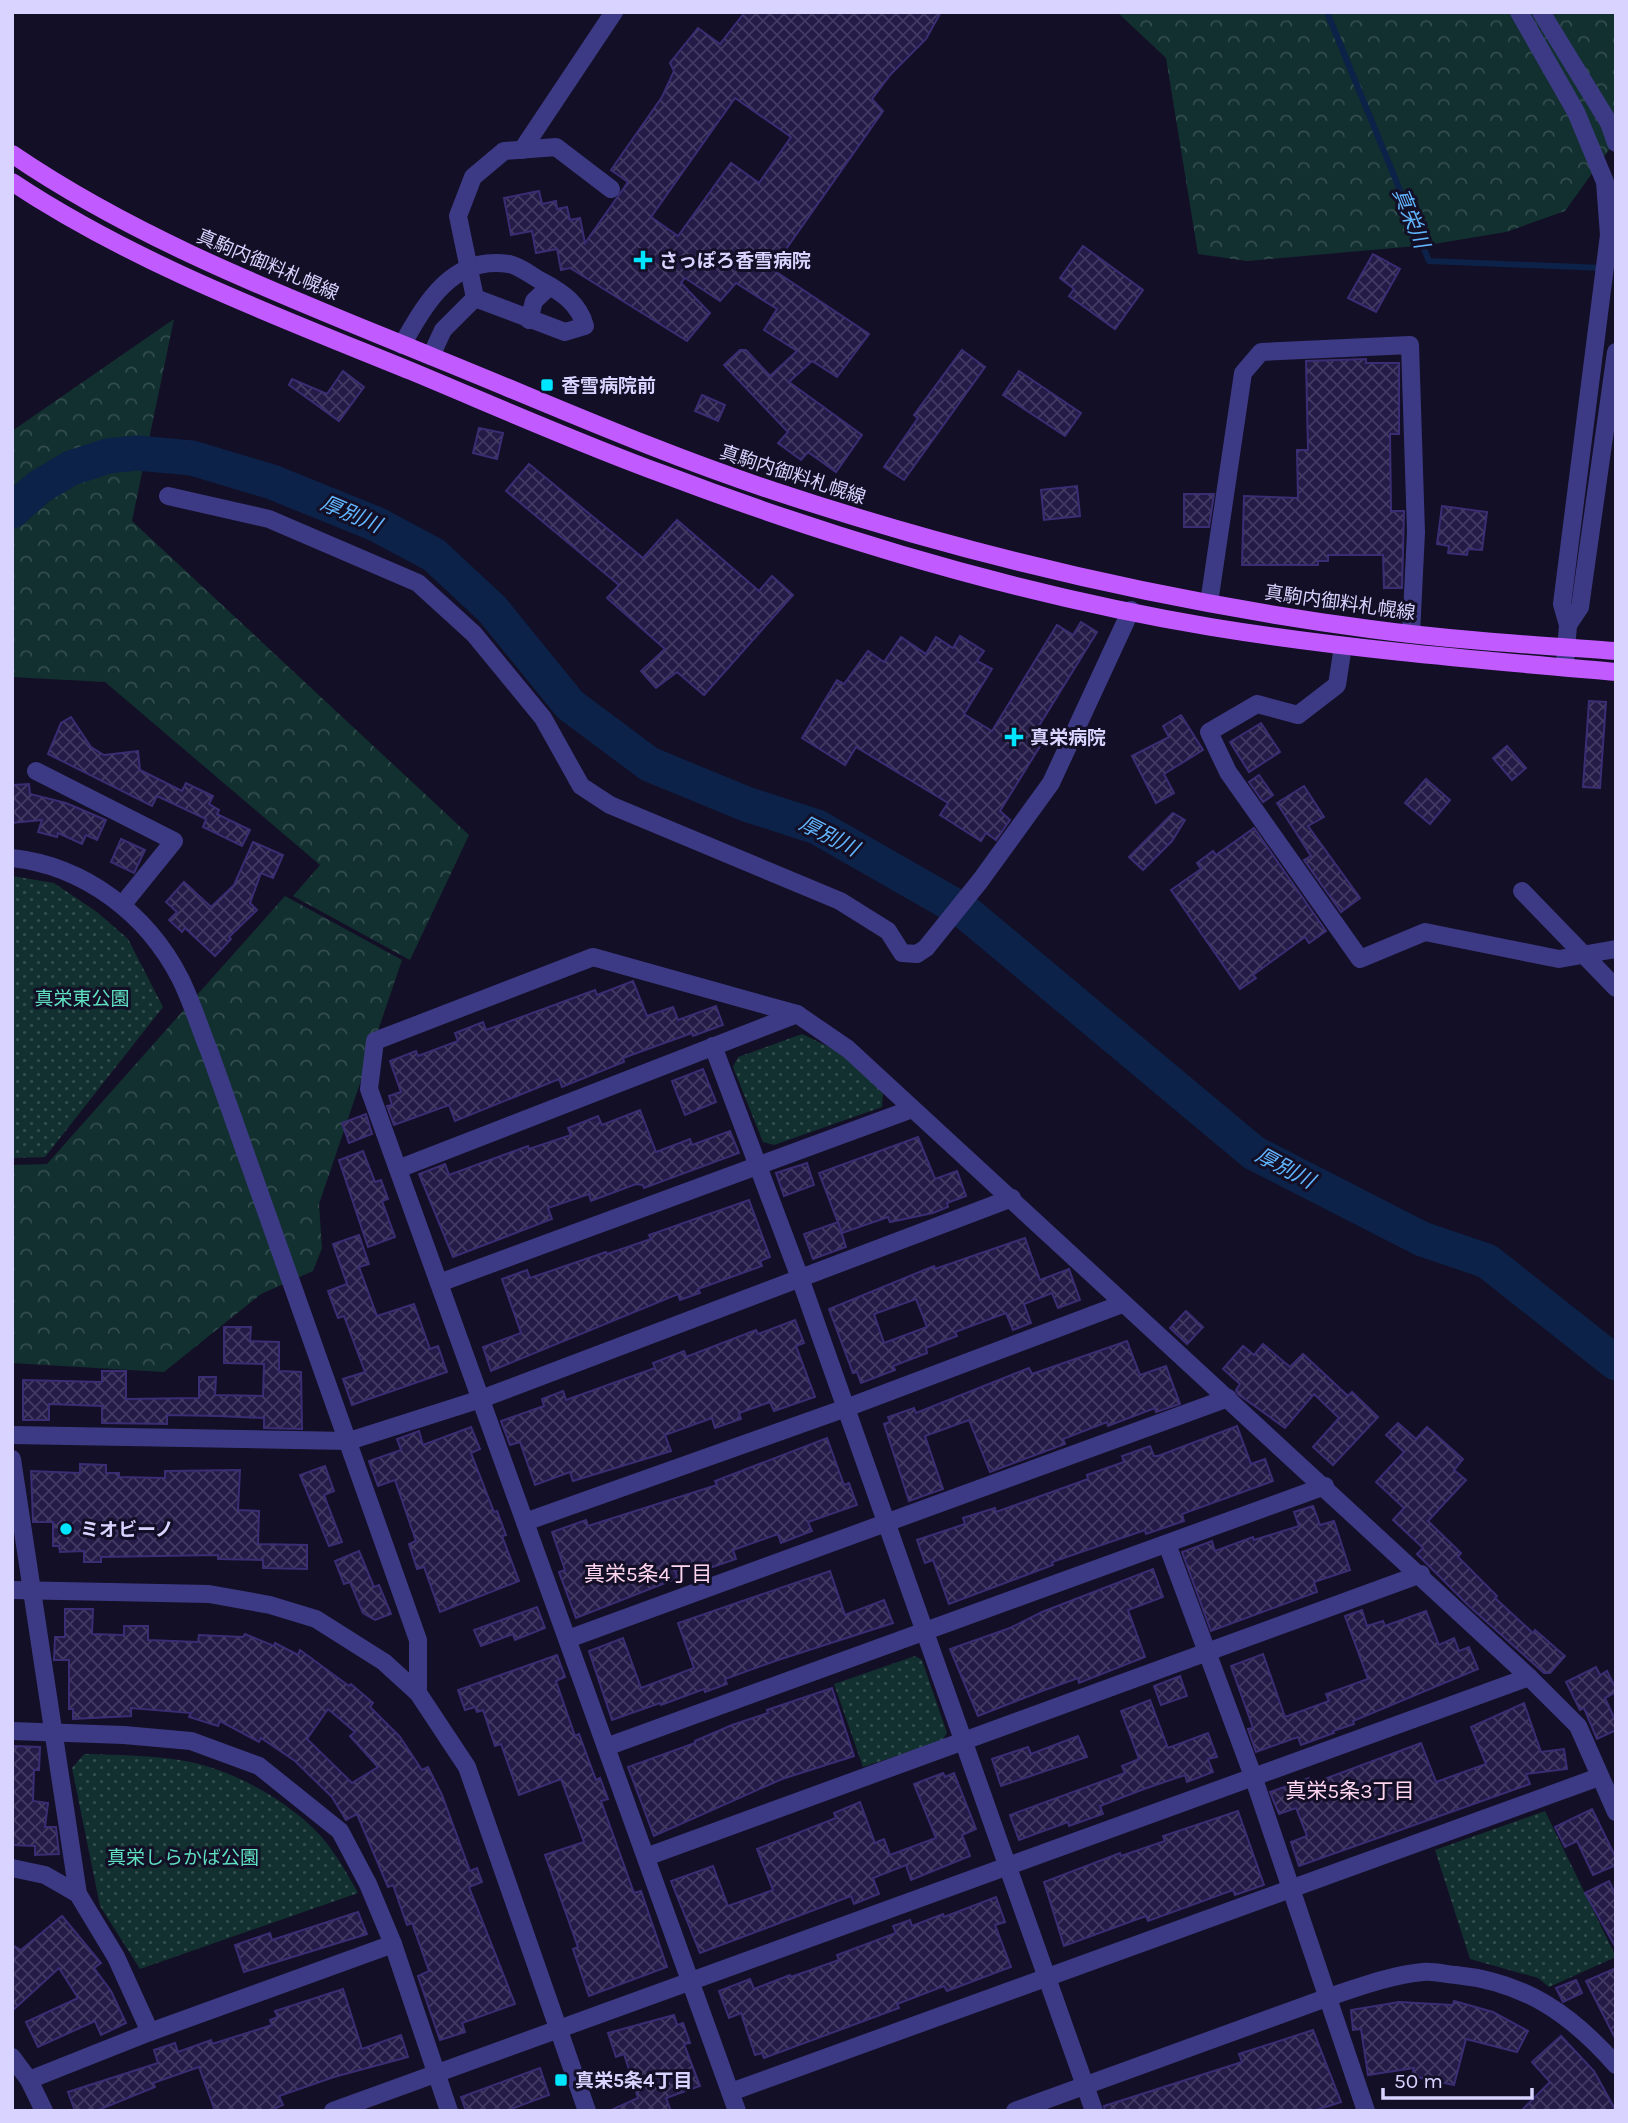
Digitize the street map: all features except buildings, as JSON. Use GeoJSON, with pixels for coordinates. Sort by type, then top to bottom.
{"type":"FeatureCollection","features":[{"type":"Feature","properties":{"kind":"main road","name":"真駒内御料札幌線"},"geometry":{"type":"LineString","coordinates":[[12,154],[50,180],[160,240],[402,345],[663,452],[826,508],[1058,572],[1209,603],[1411,634],[1616,651]]}},
{"type":"Feature","properties":{"kind":"main road"},"geometry":{"type":"LineString","coordinates":[[12,182],[151,260],[316,332],[661,474],[875,546],[975,574],[1207,626],[1343,646],[1616,672]]}},
{"type":"Feature","properties":{"kind":"street"},"geometry":{"type":"LineString","coordinates":[[522,150],[614,12]]}},
{"type":"Feature","properties":{"kind":"street"},"geometry":{"type":"LineString","coordinates":[[1519,12],[1576,112],[1605,182],[1609,235],[1562,604],[1568,625],[1564,667]]}},
{"type":"Feature","properties":{"kind":"street"},"geometry":{"type":"LineString","coordinates":[[1541,12],[1609,123],[1616,143]]}},
{"type":"Feature","properties":{"kind":"street"},"geometry":{"type":"LineString","coordinates":[[475,298],[458,216],[473,177],[504,151],[556,147],[611,188]]}},
{"type":"Feature","properties":{"kind":"street"},"geometry":{"type":"LineString","coordinates":[[402,345],[437,288],[469,266],[511,264],[550,286],[580,308],[586,326],[565,332],[529,320],[499,304],[475,298]]}},
{"type":"Feature","properties":{"kind":"street"},"geometry":{"type":"LineString","coordinates":[[529,320],[534,301],[550,286]]}},
{"type":"Feature","properties":{"kind":"street"},"geometry":{"type":"LineString","coordinates":[[431,356],[443,330],[475,298]]}},
{"type":"Feature","properties":{"kind":"street"},"geometry":{"type":"LineString","coordinates":[[1209,603],[1243,373],[1261,352],[1410,345],[1416,533],[1411,634]]}},
{"type":"Feature","properties":{"kind":"street"},"geometry":{"type":"LineString","coordinates":[[1568,625],[1580,607],[1616,352]]}},
{"type":"Feature","properties":{"kind":"street"},"geometry":{"type":"LineString","coordinates":[[167,496],[269,519],[418,583],[474,634],[543,718],[581,786],[610,805],[840,901],[888,931],[902,953],[917,954],[926,948],[981,881],[1051,783],[1131,610]]}},
{"type":"Feature","properties":{"kind":"street"},"geometry":{"type":"LineString","coordinates":[[1343,646],[1337,685],[1298,715],[1257,704],[1209,732],[1228,772],[1360,959],[1425,932],[1559,959],[1616,948]]}},
{"type":"Feature","properties":{"kind":"street"},"geometry":{"type":"LineString","coordinates":[[36,771],[174,841],[123,904]]}},
{"type":"Feature","properties":{"kind":"street"},"geometry":{"type":"LineString","coordinates":[[12,858],[28,860],[79,878],[123,904],[157,939],[181,979],[210,1053],[418,1640],[418,1693]]}},
{"type":"Feature","properties":{"kind":"street"},"geometry":{"type":"LineString","coordinates":[[1522,891],[1616,988]]}},
{"type":"Feature","properties":{"kind":"street"},"geometry":{"type":"LineString","coordinates":[[737,2111],[369,1089],[374,1041],[593,957],[797,1014],[848,1049],[912,1110],[1012,1198],[1122,1304],[1420,1574],[1578,1726],[1616,1812]]}},
{"type":"Feature","properties":{"kind":"street"},"geometry":{"type":"LineString","coordinates":[[398,1169],[797,1014]]}},
{"type":"Feature","properties":{"kind":"street"},"geometry":{"type":"LineString","coordinates":[[713,1046],[800,1278],[1094,2111]]}},
{"type":"Feature","properties":{"kind":"street"},"geometry":{"type":"LineString","coordinates":[[439,1283],[758,1164],[912,1110]]}},
{"type":"Feature","properties":{"kind":"street"},"geometry":{"type":"LineString","coordinates":[[12,1435],[349,1441],[481,1399],[1012,1198]]}},
{"type":"Feature","properties":{"kind":"street"},"geometry":{"type":"LineString","coordinates":[[525,1522],[846,1408],[1122,1304]]}},
{"type":"Feature","properties":{"kind":"street"},"geometry":{"type":"LineString","coordinates":[[568,1639],[1228,1398]]}},
{"type":"Feature","properties":{"kind":"street"},"geometry":{"type":"LineString","coordinates":[[12,1459],[56,1732],[78,1894],[116,1957],[150,2032]]}},
{"type":"Feature","properties":{"kind":"street"},"geometry":{"type":"LineString","coordinates":[[607,1747],[1325,1486]]}},
{"type":"Feature","properties":{"kind":"street"},"geometry":{"type":"LineString","coordinates":[[1167,1544],[1253,1776],[1366,2111]]}},
{"type":"Feature","properties":{"kind":"street"},"geometry":{"type":"LineString","coordinates":[[646,1857],[1420,1574]]}},
{"type":"Feature","properties":{"kind":"street"},"geometry":{"type":"LineString","coordinates":[[12,1590],[209,1594],[270,1605],[316,1619],[354,1640],[384,1662],[418,1693],[467,1767],[587,2111]]}},
{"type":"Feature","properties":{"kind":"street"},"geometry":{"type":"LineString","coordinates":[[333,2111],[1529,1678]]}},
{"type":"Feature","properties":{"kind":"street"},"geometry":{"type":"LineString","coordinates":[[12,1731],[191,1741],[259,1766],[340,1830],[368,1884],[393,1944],[449,2111]]}},
{"type":"Feature","properties":{"kind":"street"},"geometry":{"type":"LineString","coordinates":[[731,2092],[1599,1777]]}},
{"type":"Feature","properties":{"kind":"street"},"geometry":{"type":"LineString","coordinates":[[12,1868],[45,1875],[78,1894]]}},
{"type":"Feature","properties":{"kind":"street"},"geometry":{"type":"LineString","coordinates":[[29,2080],[150,2032],[393,1944]]}},
{"type":"Feature","properties":{"kind":"street"},"geometry":{"type":"LineString","coordinates":[[1015,2111],[1329,1997],[1376,1981],[1425,1971],[1487,1978],[1540,1998],[1590,2036],[1616,2065]]}},
{"type":"Feature","properties":{"kind":"street"},"geometry":{"type":"LineString","coordinates":[[12,2057],[29,2080],[44,2111]]}},
{"type":"Feature","properties":{"kind":"green space"},"geometry":{"type":"Polygon","coordinates":[[[1117,12],[1616,12],[1616,140],[1565,211],[1506,232],[1428,245],[1247,261],[1198,254],[1166,58],[1117,12]]]}},
{"type":"Feature","properties":{"kind":"green space"},"geometry":{"type":"Polygon","coordinates":[[[174,319],[132,521],[469,835],[410,960],[293,896],[320,865],[105,682],[12,677],[12,431],[174,319]]]}},
{"type":"Feature","properties":{"kind":"green space","name":"真栄東公園"},"geometry":{"type":"Polygon","coordinates":[[[12,876],[54,883],[97,912],[128,939],[163,1007],[45,1157],[12,1158],[12,876]]]}},
{"type":"Feature","properties":{"kind":"green space"},"geometry":{"type":"Polygon","coordinates":[[[285,896],[402,960],[319,1204],[322,1248],[313,1271],[261,1294],[164,1372],[12,1363],[12,1165],[47,1164],[285,896]]]}},
{"type":"Feature","properties":{"kind":"green space"},"geometry":{"type":"Polygon","coordinates":[[[802,1034],[844,1054],[883,1091],[882,1107],[774,1145],[763,1142],[733,1067],[738,1057],[802,1034]]]}},
{"type":"Feature","properties":{"kind":"green space"},"geometry":{"type":"Polygon","coordinates":[[[915,1656],[922,1660],[947,1733],[942,1741],[863,1767],[834,1684],[915,1656]]]}},
{"type":"Feature","properties":{"kind":"green space","name":"真栄しらかば公園"},"geometry":{"type":"Polygon","coordinates":[[[84,1754],[148,1756],[185,1761],[219,1770],[253,1785],[285,1805],[319,1834],[338,1858],[358,1893],[140,1969],[100,1906],[72,1768],[84,1754]]]}},
{"type":"Feature","properties":{"kind":"green space"},"geometry":{"type":"Polygon","coordinates":[[[1545,1811],[1616,1957],[1549,1987],[1538,1978],[1470,1959],[1435,1850],[1545,1811]]]}},
{"type":"Feature","properties":{"kind":"waterway","name":"真栄川"},"geometry":{"type":"LineString","coordinates":[[1327,12],[1429,261],[1602,268]]}},
{"type":"Feature","properties":{"kind":"waterway","name":"厚別川"},"geometry":{"type":"LineString","coordinates":[[12,511],[39,487],[71,468],[108,456],[137,453],[192,458],[272,482],[376,524],[434,555],[492,609],[570,705],[649,764],[746,804],[817,827],[964,911],[1254,1153],[1422,1239],[1487,1261],[1616,1363]]}},
{"type":"Feature","properties":{"kind":"place","name":"さっぽろ香雪病院"},"geometry":{"type":"Point","coordinates":[643,260]}},
{"type":"Feature","properties":{"kind":"place","name":"香雪病院前"},"geometry":{"type":"Point","coordinates":[547,385]}},
{"type":"Feature","properties":{"kind":"place","name":"真栄病院"},"geometry":{"type":"Point","coordinates":[1014,737]}},
{"type":"Feature","properties":{"kind":"place","name":"ミオビーノ"},"geometry":{"type":"Point","coordinates":[66,1529]}},
{"type":"Feature","properties":{"kind":"place","name":"真栄5条4丁目"},"geometry":{"type":"Point","coordinates":[561,2080]}},
{"type":"Feature","properties":{"kind":"district","name":"真栄5条4丁目"},"geometry":{"type":"Point","coordinates":[648,1574]}},
{"type":"Feature","properties":{"kind":"district","name":"真栄5条3丁目"},"geometry":{"type":"Point","coordinates":[1350,1791]}}]}
